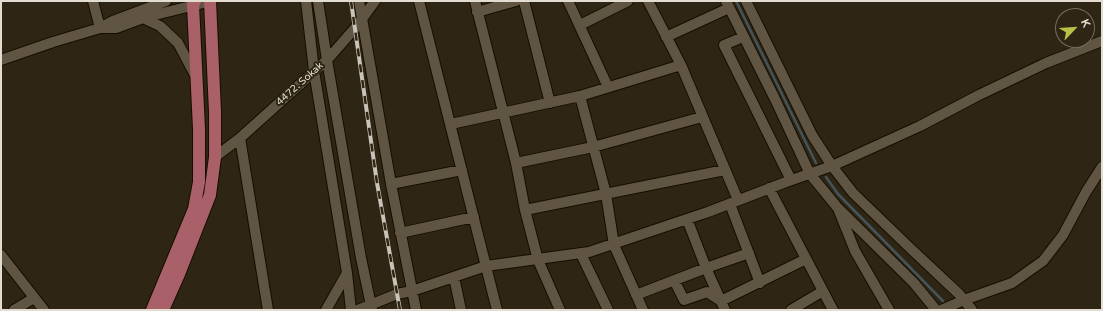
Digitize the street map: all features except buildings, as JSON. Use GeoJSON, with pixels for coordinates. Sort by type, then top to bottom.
{"type":"FeatureCollection","features":[{"type":"Feature","properties":{"kind":"main road"},"geometry":{"type":"LineString","coordinates":[[163,310],[210,195],[215,157],[215,112],[210,1]]}},
{"type":"Feature","properties":{"kind":"main road"},"geometry":{"type":"LineString","coordinates":[[152,310],[194,209],[199,182],[194,3]]}},
{"type":"Feature","properties":{"kind":"street"},"geometry":{"type":"LineString","coordinates":[[93,1],[100,28]]}},
{"type":"Feature","properties":{"kind":"street"},"geometry":{"type":"LineString","coordinates":[[100,28],[116,28],[143,18],[194,3],[210,1]]}},
{"type":"Feature","properties":{"kind":"street"},"geometry":{"type":"LineString","coordinates":[[318,1],[361,258],[373,308]]}},
{"type":"Feature","properties":{"kind":"street"},"geometry":{"type":"LineString","coordinates":[[359,1],[390,184],[416,310]]}},
{"type":"Feature","properties":{"kind":"street","name":"4472. Sokak"},"geometry":{"type":"LineString","coordinates":[[215,157],[240,138],[327,60],[375,1]]}},
{"type":"Feature","properties":{"kind":"street"},"geometry":{"type":"LineString","coordinates":[[420,1],[497,310]]}},
{"type":"Feature","properties":{"kind":"street"},"geometry":{"type":"LineString","coordinates":[[475,1],[516,163],[525,210],[538,260],[560,310]]}},
{"type":"Feature","properties":{"kind":"street"},"geometry":{"type":"LineString","coordinates":[[477,12],[516,1]]}},
{"type":"Feature","properties":{"kind":"street"},"geometry":{"type":"LineString","coordinates":[[524,1],[550,103]]}},
{"type":"Feature","properties":{"kind":"street"},"geometry":{"type":"LineString","coordinates":[[568,1],[608,87]]}},
{"type":"Feature","properties":{"kind":"street"},"geometry":{"type":"LineString","coordinates":[[580,25],[628,1]]}},
{"type":"Feature","properties":{"kind":"street"},"geometry":{"type":"LineString","coordinates":[[648,1],[681,65],[725,170],[749,253],[760,283]]}},
{"type":"Feature","properties":{"kind":"street"},"geometry":{"type":"LineString","coordinates":[[746,1],[812,135],[832,166],[853,193],[964,300],[972,310]]}},
{"type":"Feature","properties":{"kind":"street"},"geometry":{"type":"LineString","coordinates":[[2,57],[100,28],[113,21],[142,11],[161,2]]}},
{"type":"Feature","properties":{"kind":"street"},"geometry":{"type":"LineString","coordinates":[[306,3],[314,71],[347,273],[351,310]]}},
{"type":"Feature","properties":{"kind":"street"},"geometry":{"type":"LineString","coordinates":[[666,37],[728,5],[775,99],[810,174],[837,207],[914,283],[936,310]]}},
{"type":"Feature","properties":{"kind":"street"},"geometry":{"type":"LineString","coordinates":[[143,18],[160,26],[178,43],[197,80]]}},
{"type":"Feature","properties":{"kind":"street"},"geometry":{"type":"LineString","coordinates":[[743,37],[724,45],[791,180]]}},
{"type":"Feature","properties":{"kind":"street"},"geometry":{"type":"LineString","coordinates":[[358,310],[373,308],[398,300],[412,291],[486,266],[581,254],[614,245],[687,219],[832,166],[920,126],[1046,63],[1102,41]]}},
{"type":"Feature","properties":{"kind":"street"},"geometry":{"type":"LineString","coordinates":[[451,124],[503,114],[580,96],[681,65]]}},
{"type":"Feature","properties":{"kind":"street"},"geometry":{"type":"LineString","coordinates":[[580,96],[606,194],[614,245],[643,310]]}},
{"type":"Feature","properties":{"kind":"street"},"geometry":{"type":"LineString","coordinates":[[516,163],[593,147],[702,117]]}},
{"type":"Feature","properties":{"kind":"street"},"geometry":{"type":"LineString","coordinates":[[240,138],[268,310]]}},
{"type":"Feature","properties":{"kind":"street"},"geometry":{"type":"LineString","coordinates":[[942,310],[964,300],[1012,283],[1043,261],[1063,235],[1086,192],[1102,167]]}},
{"type":"Feature","properties":{"kind":"street"},"geometry":{"type":"LineString","coordinates":[[390,184],[462,170]]}},
{"type":"Feature","properties":{"kind":"street"},"geometry":{"type":"LineString","coordinates":[[525,210],[725,170]]}},
{"type":"Feature","properties":{"kind":"street"},"geometry":{"type":"LineString","coordinates":[[769,188],[832,310]]}},
{"type":"Feature","properties":{"kind":"street"},"geometry":{"type":"LineString","coordinates":[[837,207],[855,251],[888,310]]}},
{"type":"Feature","properties":{"kind":"street"},"geometry":{"type":"LineString","coordinates":[[400,233],[474,217]]}},
{"type":"Feature","properties":{"kind":"street"},"geometry":{"type":"LineString","coordinates":[[687,219],[723,306]]}},
{"type":"Feature","properties":{"kind":"street"},"geometry":{"type":"LineString","coordinates":[[636,295],[749,253]]}},
{"type":"Feature","properties":{"kind":"street"},"geometry":{"type":"LineString","coordinates":[[581,254],[608,310]]}},
{"type":"Feature","properties":{"kind":"street"},"geometry":{"type":"LineString","coordinates":[[1,255],[44,310]]}},
{"type":"Feature","properties":{"kind":"street"},"geometry":{"type":"LineString","coordinates":[[723,306],[760,283],[806,259]]}},
{"type":"Feature","properties":{"kind":"street"},"geometry":{"type":"LineString","coordinates":[[326,310],[347,273]]}},
{"type":"Feature","properties":{"kind":"street"},"geometry":{"type":"LineString","coordinates":[[454,277],[461,310]]}},
{"type":"Feature","properties":{"kind":"street"},"geometry":{"type":"LineString","coordinates":[[674,280],[684,300],[707,292],[723,306]]}},
{"type":"Feature","properties":{"kind":"street"},"geometry":{"type":"LineString","coordinates":[[791,310],[822,291]]}},
{"type":"Feature","properties":{"kind":"street"},"geometry":{"type":"LineString","coordinates":[[14,310],[34,298]]}},
{"type":"Feature","properties":{"kind":"waterway"},"geometry":{"type":"LineString","coordinates":[[736,1],[816,163]]}},
{"type":"Feature","properties":{"kind":"waterway"},"geometry":{"type":"LineString","coordinates":[[826,177],[838,194],[943,301]]}},
{"type":"Feature","properties":{"kind":"railway"},"geometry":{"type":"LineString","coordinates":[[351,1],[377,183],[400,310]]}}]}
